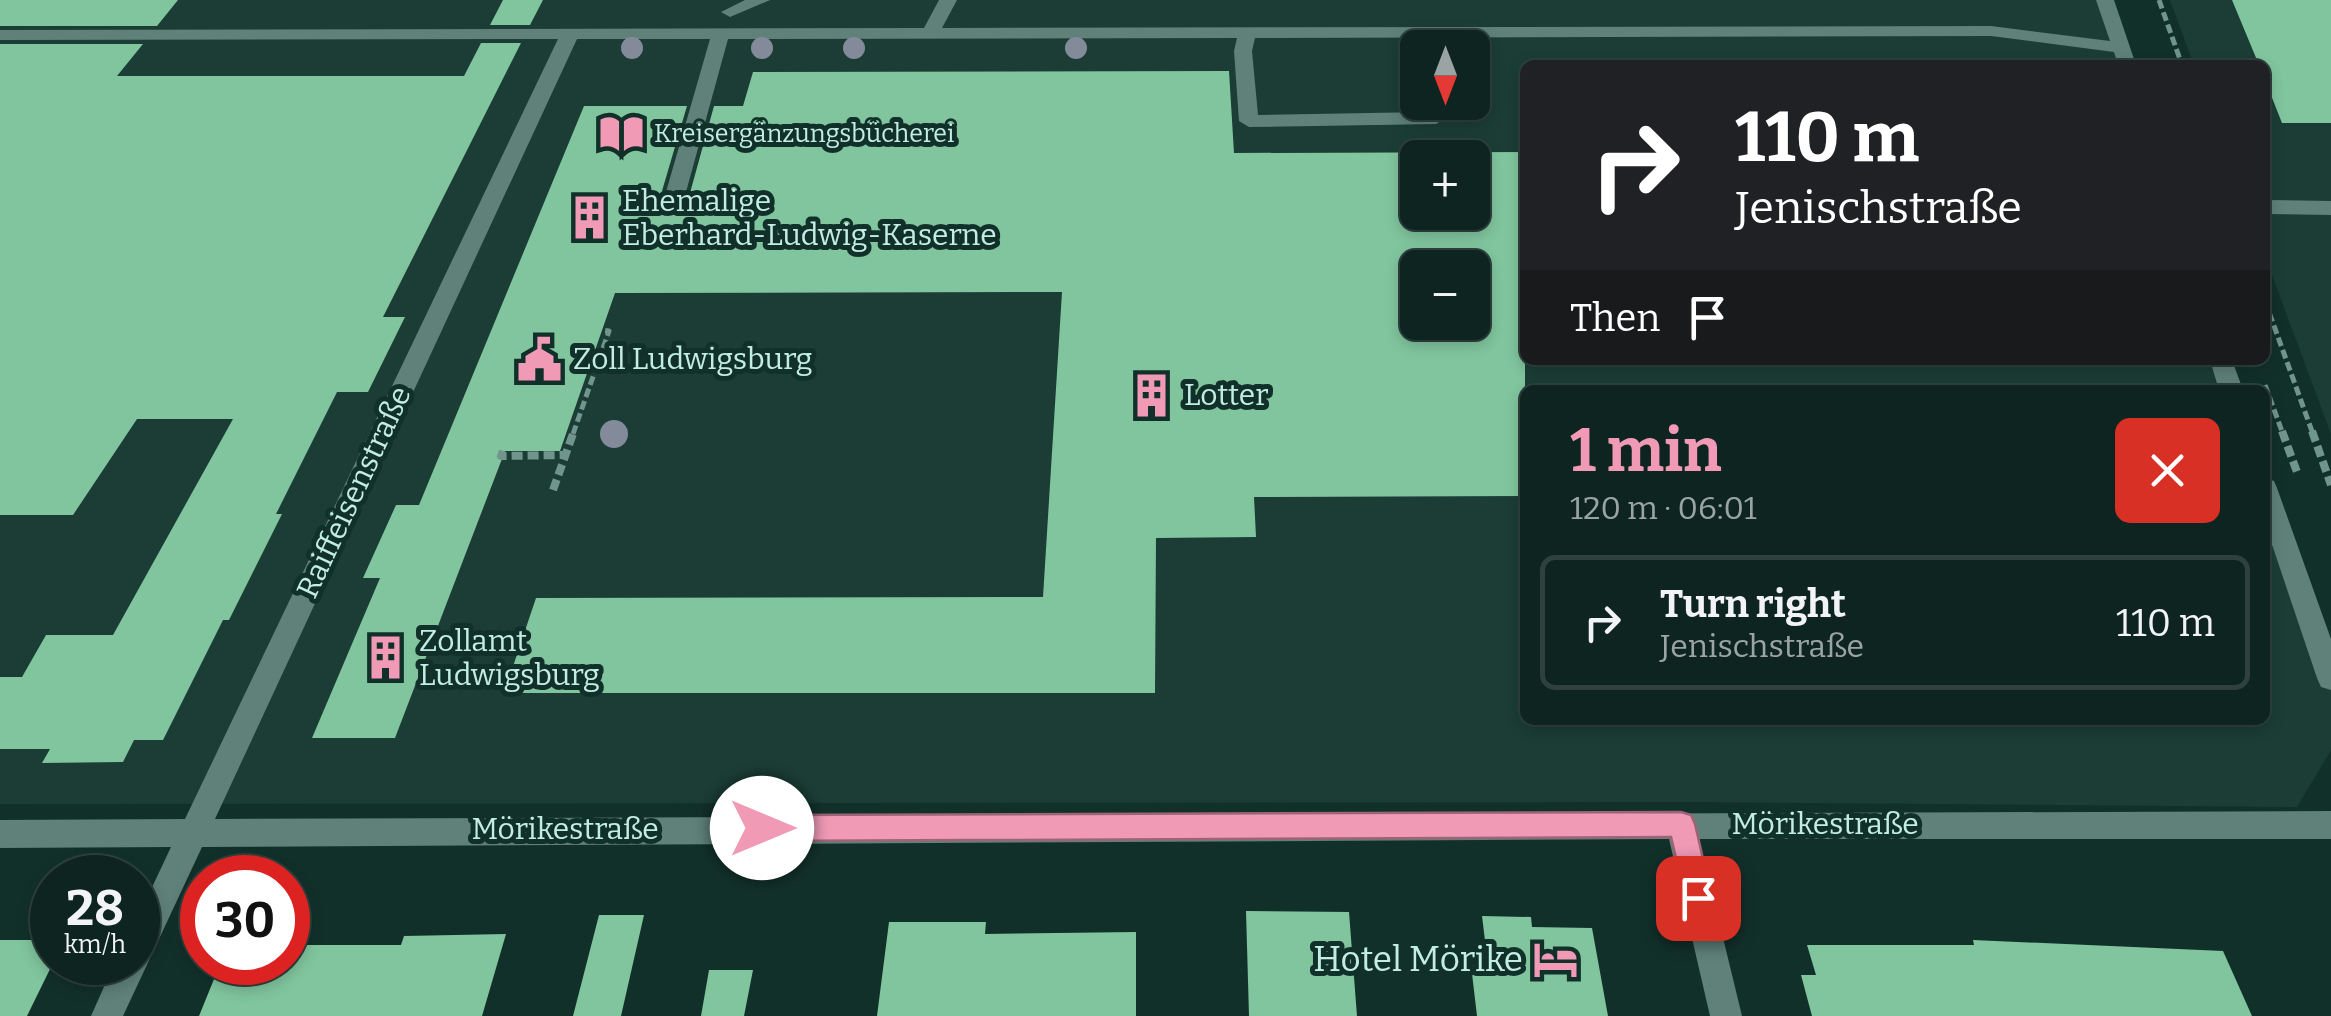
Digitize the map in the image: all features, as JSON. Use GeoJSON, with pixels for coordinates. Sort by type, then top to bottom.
{"type":"FeatureCollection","features":[{"type":"Feature","properties":{"kind":"street"},"geometry":{"type":"LineString","coordinates":[[730,12],[761,0]]}},
{"type":"Feature","properties":{"kind":"street"},"geometry":{"type":"LineString","coordinates":[[930,33],[948,0]]}},
{"type":"Feature","properties":{"kind":"street"},"geometry":{"type":"LineString","coordinates":[[1490,37],[1992,31],[2124,56],[2105,0]]}},
{"type":"Feature","properties":{"kind":"street"},"geometry":{"type":"LineString","coordinates":[[1248,31],[1243,51],[1249,121],[1400,119]]}},
{"type":"Feature","properties":{"kind":"street"},"geometry":{"type":"LineString","coordinates":[[0,35],[1248,31],[1400,37]]}},
{"type":"Feature","properties":{"kind":"street","name":"Raiffeisenstraße"},"geometry":{"type":"LineString","coordinates":[[160,902],[570,34]]}},
{"type":"Feature","properties":{"kind":"street"},"geometry":{"type":"LineString","coordinates":[[676,192],[721,34]]}},
{"type":"Feature","properties":{"kind":"street"},"geometry":{"type":"LineString","coordinates":[[2270,207],[2331,208]]}},
{"type":"Feature","properties":{"kind":"street"},"geometry":{"type":"LineString","coordinates":[[2270,502],[2331,678]]}},
{"type":"Feature","properties":{"kind":"street"},"geometry":{"type":"LineString","coordinates":[[1681,824],[1726,1016]]}},
{"type":"Feature","properties":{"kind":"street","name":"Mörikestraße"},"geometry":{"type":"LineString","coordinates":[[0,834],[1681,824],[2331,825]]}},
{"type":"Feature","properties":{"kind":"street"},"geometry":{"type":"LineString","coordinates":[[106,1016],[121,985]]}},
{"type":"Feature","properties":{"kind":"path"},"geometry":{"type":"LineString","coordinates":[[2160,0],[2180,60]]}},
{"type":"Feature","properties":{"kind":"path"},"geometry":{"type":"LineString","coordinates":[[2270,316],[2331,485]]}},
{"type":"Feature","properties":{"kind":"path"},"geometry":{"type":"LineString","coordinates":[[553,490],[580,402],[608,331],[602,330]]}},
{"type":"Feature","properties":{"kind":"path"},"geometry":{"type":"LineString","coordinates":[[2262,377],[2265,385]]}},
{"type":"Feature","properties":{"kind":"path"},"geometry":{"type":"LineString","coordinates":[[2270,399],[2300,481]]}},
{"type":"Feature","properties":{"kind":"path"},"geometry":{"type":"LineString","coordinates":[[503,451],[501,456],[565,456]]}},
{"type":"Feature","properties":{"kind":"shaded area"},"geometry":{"type":"Polygon","coordinates":[[[0,0],[2105,0],[2125,60],[1520,60],[1520,365],[2223,365],[2229,385],[1520,385],[1520,725],[2270,725],[2270,502],[2331,678],[2331,750],[2297,807],[1694,802],[0,804],[0,0]]]}},
{"type":"Feature","properties":{"kind":"shaded area"},"geometry":{"type":"Polygon","coordinates":[[[2170,0],[2331,0],[2331,434],[2270,269],[2270,60],[2192,60],[2170,0]]]}},
{"type":"Feature","properties":{"kind":"building"},"geometry":{"type":"Polygon","coordinates":[[[0,0],[178,0],[157,26],[0,26],[0,0]]]}},
{"type":"Feature","properties":{"kind":"building"},"geometry":{"type":"Polygon","coordinates":[[[503,0],[543,0],[530,25],[490,25],[503,0]]]}},
{"type":"Feature","properties":{"kind":"building"},"geometry":{"type":"Polygon","coordinates":[[[2232,0],[2331,0],[2331,123],[2282,123],[2270,93],[2270,60],[2257,60],[2232,0]]]}},
{"type":"Feature","properties":{"kind":"building"},"geometry":{"type":"Polygon","coordinates":[[[481,43],[521,43],[383,317],[405,317],[368,392],[337,392],[229,620],[223,620],[163,740],[134,740],[123,762],[42,763],[50,749],[0,749],[0,677],[22,677],[46,635],[113,635],[233,419],[137,419],[73,515],[0,515],[0,44],[143,44],[117,76],[464,76],[481,43]]]}},
{"type":"Feature","properties":{"kind":"building"},"geometry":{"type":"Polygon","coordinates":[[[1229,71],[1234,153],[1400,152],[1400,230],[1490,230],[1490,152],[1520,152],[1520,365],[1525,365],[1525,385],[1520,385],[1520,496],[1254,497],[1256,537],[1156,538],[1155,693],[504,693],[536,598],[1043,597],[1062,292],[615,293],[560,451],[505,451],[395,738],[312,738],[380,578],[363,578],[396,505],[419,505],[584,106],[687,106],[662,191],[676,203],[690,193],[714,106],[743,106],[753,72],[1229,71]]]}},
{"type":"Feature","properties":{"kind":"building"},"geometry":{"type":"Polygon","coordinates":[[[1246,911],[1349,912],[1357,1016],[1249,1016],[1246,911]]]}},
{"type":"Feature","properties":{"kind":"building"},"geometry":{"type":"Polygon","coordinates":[[[599,915],[644,915],[621,1016],[573,1016],[599,915]]]}},
{"type":"Feature","properties":{"kind":"building"},"geometry":{"type":"Polygon","coordinates":[[[1482,916],[1531,917],[1532,927],[1592,928],[1608,1016],[1477,1016],[1471,965],[1488,965],[1482,916]]]}},
{"type":"Feature","properties":{"kind":"building"},"geometry":{"type":"Polygon","coordinates":[[[889,922],[986,922],[985,934],[1136,932],[1136,1016],[877,1016],[889,922]]]}},
{"type":"Feature","properties":{"kind":"building"},"geometry":{"type":"Polygon","coordinates":[[[506,934],[482,1016],[199,1016],[212,985],[310,985],[310,945],[401,945],[404,936],[506,934]]]}},
{"type":"Feature","properties":{"kind":"building"},"geometry":{"type":"Polygon","coordinates":[[[0,940],[30,940],[30,985],[42,985],[27,1016],[0,1016],[0,940]]]}},
{"type":"Feature","properties":{"kind":"building"},"geometry":{"type":"Polygon","coordinates":[[[1973,940],[2223,951],[2252,1016],[1812,1016],[1801,975],[1816,975],[1807,945],[1974,945],[1973,940]]]}},
{"type":"Feature","properties":{"kind":"building"},"geometry":{"type":"Polygon","coordinates":[[[709,970],[753,970],[744,1016],[701,1016],[709,970]]]}},
{"type":"Feature","properties":{"kind":"place","name":"Kreisergänzungsbücherei"},"geometry":{"type":"Point","coordinates":[621,133]}},
{"type":"Feature","properties":{"kind":"place","name":"Ehemalige Eberhard-Ludwig-Kaserne"},"geometry":{"type":"Point","coordinates":[589,218]}},
{"type":"Feature","properties":{"kind":"place","name":"Zoll Ludwigsburg"},"geometry":{"type":"Point","coordinates":[540,359]}},
{"type":"Feature","properties":{"kind":"place","name":"Lotter"},"geometry":{"type":"Point","coordinates":[1151,395]}},
{"type":"Feature","properties":{"kind":"place","name":"Zollamt Ludwigsburg"},"geometry":{"type":"Point","coordinates":[386,658]}},
{"type":"Feature","properties":{"kind":"place","name":"Hotel Mörike"},"geometry":{"type":"Point","coordinates":[1556,959]}},
{"type":"Feature","properties":{"kind":"route"},"geometry":{"type":"LineString","coordinates":[[762,828],[1681,824],[1698,898]]}}]}
